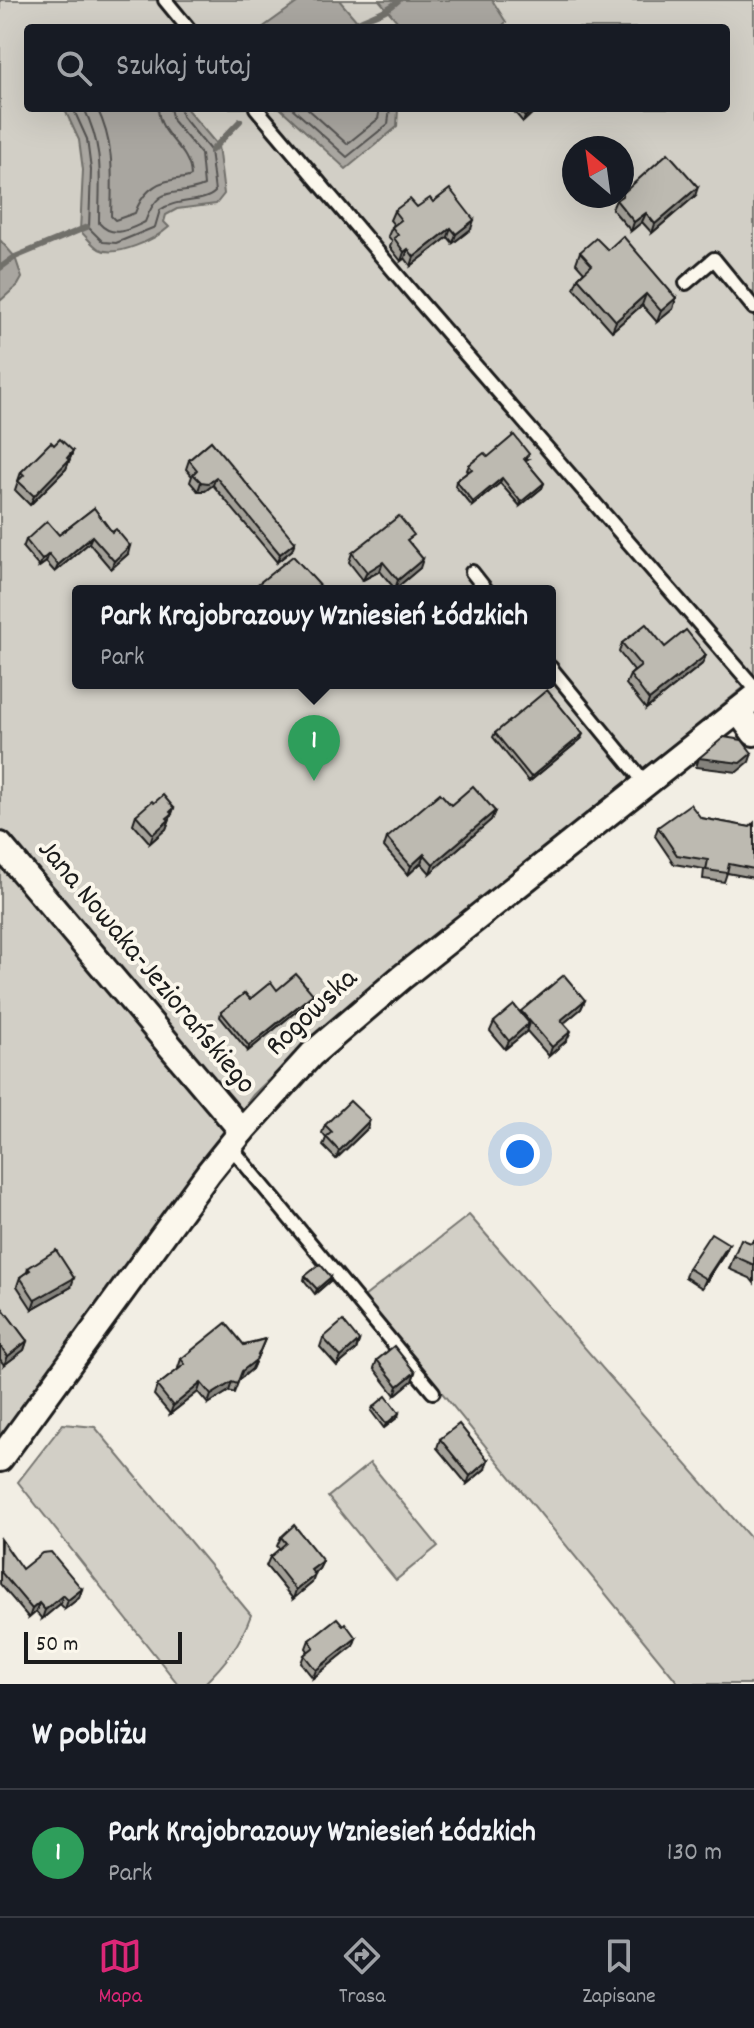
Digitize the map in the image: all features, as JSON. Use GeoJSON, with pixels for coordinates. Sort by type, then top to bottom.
{"type":"FeatureCollection","features":[{"type":"Feature","properties":{"kind":"street","name":"Rogowska"},"geometry":{"type":"LineString","coordinates":[[0,1459],[236,1139],[312,1054],[381,995],[746,704]]}},
{"type":"Feature","properties":{"kind":"street"},"geometry":{"type":"LineString","coordinates":[[746,704],[754,733]]}},
{"type":"Feature","properties":{"kind":"street","name":"Jana Nowaka-Jeziorańskiego"},"geometry":{"type":"LineString","coordinates":[[0,845],[236,1139]]}},
{"type":"Feature","properties":{"kind":"lane"},"geometry":{"type":"LineString","coordinates":[[165,0],[185,24]]}},
{"type":"Feature","properties":{"kind":"lane"},"geometry":{"type":"LineString","coordinates":[[259,112],[754,687]]}},
{"type":"Feature","properties":{"kind":"lane"},"geometry":{"type":"LineString","coordinates":[[686,283],[714,259],[754,308]]}},
{"type":"Feature","properties":{"kind":"lane"},"geometry":{"type":"LineString","coordinates":[[472,572],[482,585]]}},
{"type":"Feature","properties":{"kind":"lane"},"geometry":{"type":"LineString","coordinates":[[556,674],[646,784]]}},
{"type":"Feature","properties":{"kind":"lane"},"geometry":{"type":"LineString","coordinates":[[236,1139],[433,1392]]}},
{"type":"Feature","properties":{"kind":"shaded area"},"geometry":{"type":"Polygon","coordinates":[[[0,0],[754,0],[754,679],[318,1032],[253,1095],[0,1440],[0,0]]]}},
{"type":"Feature","properties":{"kind":"shaded area"},"geometry":{"type":"Polygon","coordinates":[[[469,1215],[754,1542],[754,1684],[679,1684],[364,1297],[469,1215]]]}},
{"type":"Feature","properties":{"kind":"shaded area"},"geometry":{"type":"Polygon","coordinates":[[[63,1424],[95,1427],[251,1615],[232,1652],[204,1684],[178,1684],[18,1482],[63,1424]]]}},
{"type":"Feature","properties":{"kind":"shaded area"},"geometry":{"type":"Polygon","coordinates":[[[370,1463],[438,1546],[396,1580],[328,1497],[370,1463]]]}},
{"type":"Feature","properties":{"kind":"water"},"geometry":{"type":"Polygon","coordinates":[[[301,0],[339,0],[360,24],[268,24],[301,0]]]}},
{"type":"Feature","properties":{"kind":"water"},"geometry":{"type":"Polygon","coordinates":[[[379,0],[492,0],[506,22],[504,24],[400,24],[379,0]]]}},
{"type":"Feature","properties":{"kind":"water"},"geometry":{"type":"Polygon","coordinates":[[[66,112],[189,112],[218,146],[224,194],[216,204],[177,209],[166,215],[164,222],[169,227],[146,242],[115,251],[99,249],[80,231],[83,170],[79,140],[66,112]]]}},
{"type":"Feature","properties":{"kind":"water"},"geometry":{"type":"Polygon","coordinates":[[[284,112],[398,112],[397,127],[346,169],[284,112]]]}},
{"type":"Feature","properties":{"kind":"water"},"geometry":{"type":"Polygon","coordinates":[[[0,240],[15,257],[22,278],[0,301],[0,240]]]}},
{"type":"Feature","properties":{"kind":"building"},"geometry":{"type":"Polygon","coordinates":[[[668,153],[698,187],[655,224],[646,213],[634,222],[623,208],[634,208],[634,183],[668,153]]]}},
{"type":"Feature","properties":{"kind":"building"},"geometry":{"type":"Polygon","coordinates":[[[450,189],[474,220],[456,234],[451,228],[414,257],[408,249],[404,252],[394,238],[398,235],[392,227],[401,220],[394,211],[410,199],[417,207],[430,198],[433,202],[450,189]]]}},
{"type":"Feature","properties":{"kind":"building"},"geometry":{"type":"Polygon","coordinates":[[[623,236],[676,298],[661,311],[646,294],[616,321],[578,278],[592,265],[580,252],[596,238],[608,250],[623,236]]]}},
{"type":"Feature","properties":{"kind":"building"},"geometry":{"type":"Polygon","coordinates":[[[514,435],[529,454],[524,459],[544,483],[521,502],[502,478],[473,502],[456,481],[472,469],[469,465],[484,453],[488,457],[514,435]]]}},
{"type":"Feature","properties":{"kind":"building"},"geometry":{"type":"Polygon","coordinates":[[[60,439],[73,451],[67,458],[69,460],[34,496],[18,481],[24,475],[21,472],[51,442],[54,445],[60,439]]]}},
{"type":"Feature","properties":{"kind":"building"},"geometry":{"type":"Polygon","coordinates":[[[211,441],[295,542],[280,554],[216,477],[208,483],[201,482],[193,474],[197,470],[189,460],[211,441]]]}},
{"type":"Feature","properties":{"kind":"building"},"geometry":{"type":"Polygon","coordinates":[[[94,508],[112,532],[116,529],[130,546],[114,561],[92,536],[58,565],[49,554],[42,560],[26,540],[47,521],[59,535],[94,508]]]}},
{"type":"Feature","properties":{"kind":"building"},"geometry":{"type":"Polygon","coordinates":[[[399,516],[414,535],[407,540],[423,559],[398,580],[383,562],[367,572],[352,553],[399,516]]]}},
{"type":"Feature","properties":{"kind":"building"},"geometry":{"type":"Polygon","coordinates":[[[293,556],[320,585],[259,585],[293,556]]]}},
{"type":"Feature","properties":{"kind":"building"},"geometry":{"type":"Polygon","coordinates":[[[646,624],[665,647],[686,630],[706,655],[649,700],[630,675],[641,666],[622,643],[646,624]]]}},
{"type":"Feature","properties":{"kind":"building"},"geometry":{"type":"Polygon","coordinates":[[[547,690],[583,734],[531,777],[495,733],[547,690]]]}},
{"type":"Feature","properties":{"kind":"building"},"geometry":{"type":"Polygon","coordinates":[[[724,737],[742,740],[752,753],[740,763],[699,758],[724,737]]]}},
{"type":"Feature","properties":{"kind":"building"},"geometry":{"type":"Polygon","coordinates":[[[473,786],[495,811],[433,864],[424,854],[411,866],[387,838],[440,793],[451,805],[473,786]]]}},
{"type":"Feature","properties":{"kind":"building"},"geometry":{"type":"Polygon","coordinates":[[[163,795],[174,808],[167,818],[169,820],[153,834],[136,815],[163,795]]]}},
{"type":"Feature","properties":{"kind":"building"},"geometry":{"type":"Polygon","coordinates":[[[690,804],[701,818],[750,827],[754,823],[754,869],[729,864],[727,873],[706,870],[708,860],[677,855],[658,827],[690,804]]]}},
{"type":"Feature","properties":{"kind":"building"},"geometry":{"type":"Polygon","coordinates":[[[296,974],[313,994],[249,1046],[221,1012],[245,993],[250,999],[271,982],[277,990],[296,974]]]}},
{"type":"Feature","properties":{"kind":"building"},"geometry":{"type":"Polygon","coordinates":[[[564,975],[585,1000],[561,1020],[571,1031],[552,1047],[521,1011],[564,975]]]}},
{"type":"Feature","properties":{"kind":"building"},"geometry":{"type":"Polygon","coordinates":[[[514,1005],[529,1023],[509,1041],[494,1022],[514,1005]]]}},
{"type":"Feature","properties":{"kind":"building"},"geometry":{"type":"Polygon","coordinates":[[[350,1101],[370,1120],[339,1151],[326,1137],[332,1132],[325,1125],[350,1101]]]}},
{"type":"Feature","properties":{"kind":"building"},"geometry":{"type":"Polygon","coordinates":[[[711,1233],[729,1244],[706,1279],[688,1268],[711,1233]]]}},
{"type":"Feature","properties":{"kind":"building"},"geometry":{"type":"Polygon","coordinates":[[[741,1239],[751,1243],[754,1240],[754,1265],[734,1256],[741,1239]]]}},
{"type":"Feature","properties":{"kind":"building"},"geometry":{"type":"Polygon","coordinates":[[[56,1250],[74,1278],[35,1300],[20,1277],[30,1270],[28,1268],[56,1250]]]}},
{"type":"Feature","properties":{"kind":"building"},"geometry":{"type":"Polygon","coordinates":[[[320,1264],[331,1277],[317,1289],[305,1276],[320,1264]]]}},
{"type":"Feature","properties":{"kind":"building"},"geometry":{"type":"Polygon","coordinates":[[[0,1305],[27,1341],[8,1356],[0,1346],[0,1305]]]}},
{"type":"Feature","properties":{"kind":"building"},"geometry":{"type":"Polygon","coordinates":[[[343,1321],[359,1341],[341,1357],[323,1338],[343,1321]]]}},
{"type":"Feature","properties":{"kind":"building"},"geometry":{"type":"Polygon","coordinates":[[[226,1323],[244,1345],[265,1339],[256,1360],[242,1371],[237,1384],[232,1382],[211,1395],[201,1383],[173,1406],[157,1386],[185,1364],[181,1359],[226,1323]]]}},
{"type":"Feature","properties":{"kind":"building"},"geometry":{"type":"Polygon","coordinates":[[[394,1346],[415,1372],[398,1386],[377,1360],[394,1346]]]}},
{"type":"Feature","properties":{"kind":"building"},"geometry":{"type":"Polygon","coordinates":[[[386,1396],[399,1413],[386,1424],[373,1407],[386,1396]]]}},
{"type":"Feature","properties":{"kind":"building"},"geometry":{"type":"Polygon","coordinates":[[[459,1424],[488,1460],[470,1476],[440,1439],[459,1424]]]}},
{"type":"Feature","properties":{"kind":"building"},"geometry":{"type":"Polygon","coordinates":[[[294,1525],[323,1561],[311,1570],[315,1575],[296,1590],[270,1557],[286,1543],[281,1537],[294,1525]]]}},
{"type":"Feature","properties":{"kind":"building"},"geometry":{"type":"Polygon","coordinates":[[[1,1539],[22,1569],[42,1553],[51,1552],[82,1589],[68,1600],[63,1595],[45,1610],[39,1603],[32,1609],[0,1571],[1,1539]]]}},
{"type":"Feature","properties":{"kind":"building"},"geometry":{"type":"Polygon","coordinates":[[[337,1618],[356,1638],[316,1670],[304,1655],[314,1647],[309,1640],[337,1618]]]}},
{"type":"Feature","properties":{"kind":"waterway"},"geometry":{"type":"LineString","coordinates":[[354,24],[399,0]]}},
{"type":"Feature","properties":{"kind":"waterway"},"geometry":{"type":"LineString","coordinates":[[212,150],[240,121]]}},
{"type":"Feature","properties":{"kind":"waterway"},"geometry":{"type":"LineString","coordinates":[[0,268],[15,257],[87,227]]}},
{"type":"Feature","properties":{"kind":"place","name":"Park Krajobrazowy Wzniesień Łódzkich"},"geometry":{"type":"Point","coordinates":[314,781]}}]}
